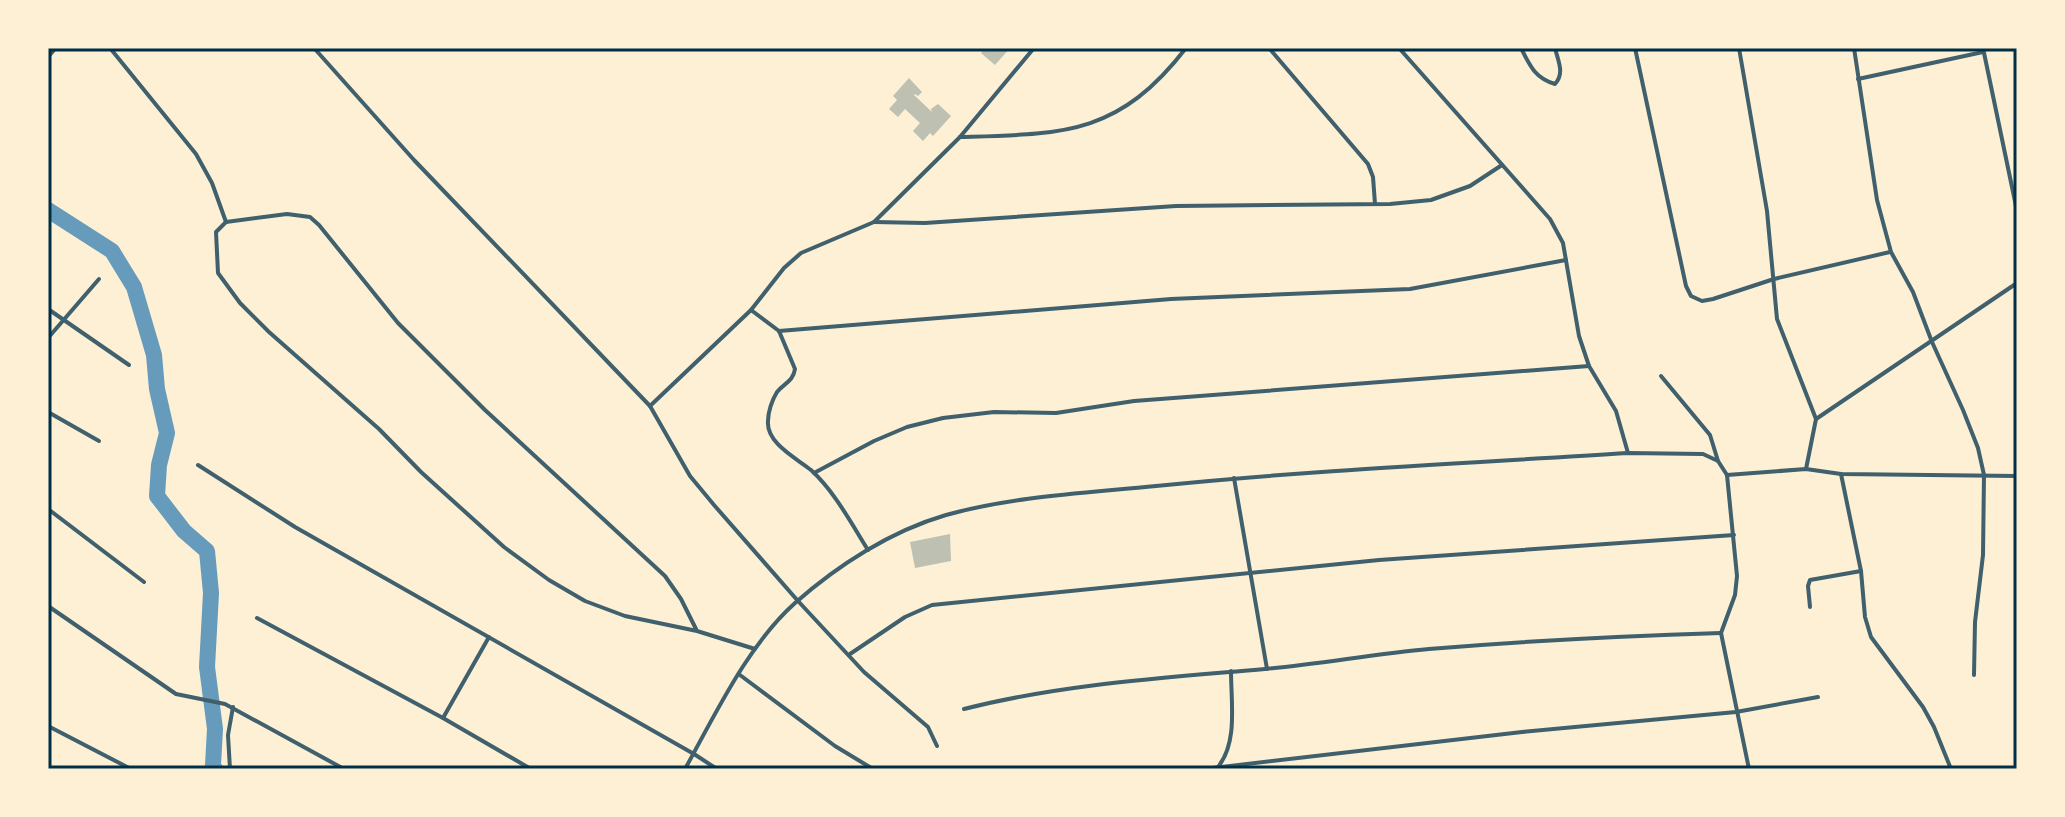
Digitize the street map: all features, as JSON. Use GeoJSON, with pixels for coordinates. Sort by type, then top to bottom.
{"type":"FeatureCollection","features":[{"type":"Feature","properties":{"kind":"street"},"geometry":{"type":"LineString","coordinates":[[48,56],[55,48]]}},
{"type":"Feature","properties":{"kind":"street"},"geometry":{"type":"LineString","coordinates":[[110,48],[196,154],[212,183],[226,222]]}},
{"type":"Feature","properties":{"kind":"street"},"geometry":{"type":"LineString","coordinates":[[314,48],[414,160],[650,406],[690,476],[849,655],[928,727],[937,746]]}},
{"type":"Feature","properties":{"kind":"street"},"geometry":{"type":"LineString","coordinates":[[650,406],[751,310],[784,268],[801,253],[874,222],[960,137],[1034,48]]}},
{"type":"Feature","properties":{"kind":"street"},"geometry":{"type":"LineString","coordinates":[[960,137],[1057,132],[1109,116],[1140,98],[1186,48]]}},
{"type":"Feature","properties":{"kind":"street"},"geometry":{"type":"LineString","coordinates":[[1269,48],[1368,164],[1373,177],[1375,204]]}},
{"type":"Feature","properties":{"kind":"street"},"geometry":{"type":"LineString","coordinates":[[1399,48],[1550,219],[1563,243],[1574,315],[1589,366],[1616,411],[1628,453]]}},
{"type":"Feature","properties":{"kind":"street"},"geometry":{"type":"LineString","coordinates":[[1521,48],[1534,72],[1542,80],[1555,84],[1560,79],[1561,70],[1555,48]]}},
{"type":"Feature","properties":{"kind":"street"},"geometry":{"type":"LineString","coordinates":[[1635,48],[1686,286],[1691,296],[1702,301],[1713,299],[1774,279],[1891,252]]}},
{"type":"Feature","properties":{"kind":"street"},"geometry":{"type":"LineString","coordinates":[[1739,48],[1767,211],[1777,319],[1816,419],[1806,469]]}},
{"type":"Feature","properties":{"kind":"street"},"geometry":{"type":"LineString","coordinates":[[1854,48],[1877,200],[1891,252],[1913,292],[1973,436],[1984,475],[1983,555],[1975,622],[1974,675]]}},
{"type":"Feature","properties":{"kind":"street"},"geometry":{"type":"LineString","coordinates":[[1858,79],[1983,50],[2017,211]]}},
{"type":"Feature","properties":{"kind":"street"},"geometry":{"type":"LineString","coordinates":[[874,222],[914,223],[1176,206],[1375,204],[1431,200],[1470,186],[1502,165]]}},
{"type":"Feature","properties":{"kind":"street"},"geometry":{"type":"LineString","coordinates":[[697,631],[665,576],[485,410],[398,323],[310,217],[287,214],[226,222],[216,232],[218,273],[229,291],[269,332],[379,429],[421,472],[504,547],[549,580],[585,601],[625,616],[697,631],[755,649]]}},
{"type":"Feature","properties":{"kind":"street"},"geometry":{"type":"LineString","coordinates":[[779,331],[1171,299],[1410,289],[1566,260]]}},
{"type":"Feature","properties":{"kind":"street"},"geometry":{"type":"LineString","coordinates":[[48,338],[99,279]]}},
{"type":"Feature","properties":{"kind":"street"},"geometry":{"type":"LineString","coordinates":[[1816,419],[2017,283]]}},
{"type":"Feature","properties":{"kind":"street"},"geometry":{"type":"LineString","coordinates":[[48,309],[129,365]]}},
{"type":"Feature","properties":{"kind":"street"},"geometry":{"type":"LineString","coordinates":[[751,310],[779,331],[795,369],[791,381],[775,396],[768,419],[772,438],[814,473],[839,504],[868,550]]}},
{"type":"Feature","properties":{"kind":"street"},"geometry":{"type":"LineString","coordinates":[[814,473],[874,441],[907,427],[943,418],[994,412],[1056,413],[1134,401],[1589,366]]}},
{"type":"Feature","properties":{"kind":"street"},"geometry":{"type":"LineString","coordinates":[[1661,376],[1710,435],[1718,461],[1727,475],[1734,535],[1735,595],[1721,633],[1749,769]]}},
{"type":"Feature","properties":{"kind":"street"},"geometry":{"type":"LineString","coordinates":[[48,412],[99,441]]}},
{"type":"Feature","properties":{"kind":"street"},"geometry":{"type":"LineString","coordinates":[[685,769],[755,649],[775,622],[798,601],[868,550],[916,526],[946,516],[994,505],[1234,478],[1628,453],[1689,452],[1718,461]]}},
{"type":"Feature","properties":{"kind":"street"},"geometry":{"type":"LineString","coordinates":[[198,465],[295,527],[717,769]]}},
{"type":"Feature","properties":{"kind":"street"},"geometry":{"type":"LineString","coordinates":[[1727,475],[1806,469],[1841,474],[2017,476]]}},
{"type":"Feature","properties":{"kind":"street"},"geometry":{"type":"LineString","coordinates":[[1841,474],[1871,637],[1923,707],[1951,769]]}},
{"type":"Feature","properties":{"kind":"street"},"geometry":{"type":"LineString","coordinates":[[1234,478],[1267,669]]}},
{"type":"Feature","properties":{"kind":"street"},"geometry":{"type":"LineString","coordinates":[[48,509],[144,582]]}},
{"type":"Feature","properties":{"kind":"street"},"geometry":{"type":"LineString","coordinates":[[849,655],[905,617],[932,605],[1251,571],[1734,535]]}},
{"type":"Feature","properties":{"kind":"street"},"geometry":{"type":"LineString","coordinates":[[1810,607],[1810,580],[1861,571]]}},
{"type":"Feature","properties":{"kind":"street"},"geometry":{"type":"LineString","coordinates":[[48,606],[176,694],[216,700],[233,707],[344,769]]}},
{"type":"Feature","properties":{"kind":"street"},"geometry":{"type":"LineString","coordinates":[[257,618],[531,769]]}},
{"type":"Feature","properties":{"kind":"street"},"geometry":{"type":"LineString","coordinates":[[964,709],[1018,695],[1114,682],[1267,669],[1425,650],[1567,638],[1721,633]]}},
{"type":"Feature","properties":{"kind":"street"},"geometry":{"type":"LineString","coordinates":[[443,718],[489,637]]}},
{"type":"Feature","properties":{"kind":"street"},"geometry":{"type":"LineString","coordinates":[[1216,769],[1227,756],[1230,740],[1231,671]]}},
{"type":"Feature","properties":{"kind":"street"},"geometry":{"type":"LineString","coordinates":[[740,675],[835,746],[873,769]]}},
{"type":"Feature","properties":{"kind":"street"},"geometry":{"type":"LineString","coordinates":[[1204,769],[1522,732],[1736,712],[1818,697]]}},
{"type":"Feature","properties":{"kind":"street"},"geometry":{"type":"LineString","coordinates":[[230,769],[228,735],[233,707]]}},
{"type":"Feature","properties":{"kind":"street"},"geometry":{"type":"LineString","coordinates":[[48,726],[131,769]]}},
{"type":"Feature","properties":{"kind":"building"},"geometry":{"type":"Polygon","coordinates":[[[985,48],[1010,48],[995,65],[981,53],[985,48]]]}},
{"type":"Feature","properties":{"kind":"building"},"geometry":{"type":"Polygon","coordinates":[[[909,78],[922,92],[914,95],[932,112],[931,109],[938,104],[951,116],[933,136],[930,133],[923,141],[913,131],[920,123],[905,109],[898,117],[889,109],[897,100],[893,96],[909,78]]]}},
{"type":"Feature","properties":{"kind":"building"},"geometry":{"type":"Polygon","coordinates":[[[950,534],[951,561],[915,568],[910,542],[950,534]]]}},
{"type":"Feature","properties":{"kind":"waterway"},"geometry":{"type":"LineString","coordinates":[[48,210],[112,251],[134,287],[154,355],[157,389],[167,433],[159,465],[157,496],[184,531],[207,551],[211,593],[207,667],[215,729],[215,769]]}}]}
